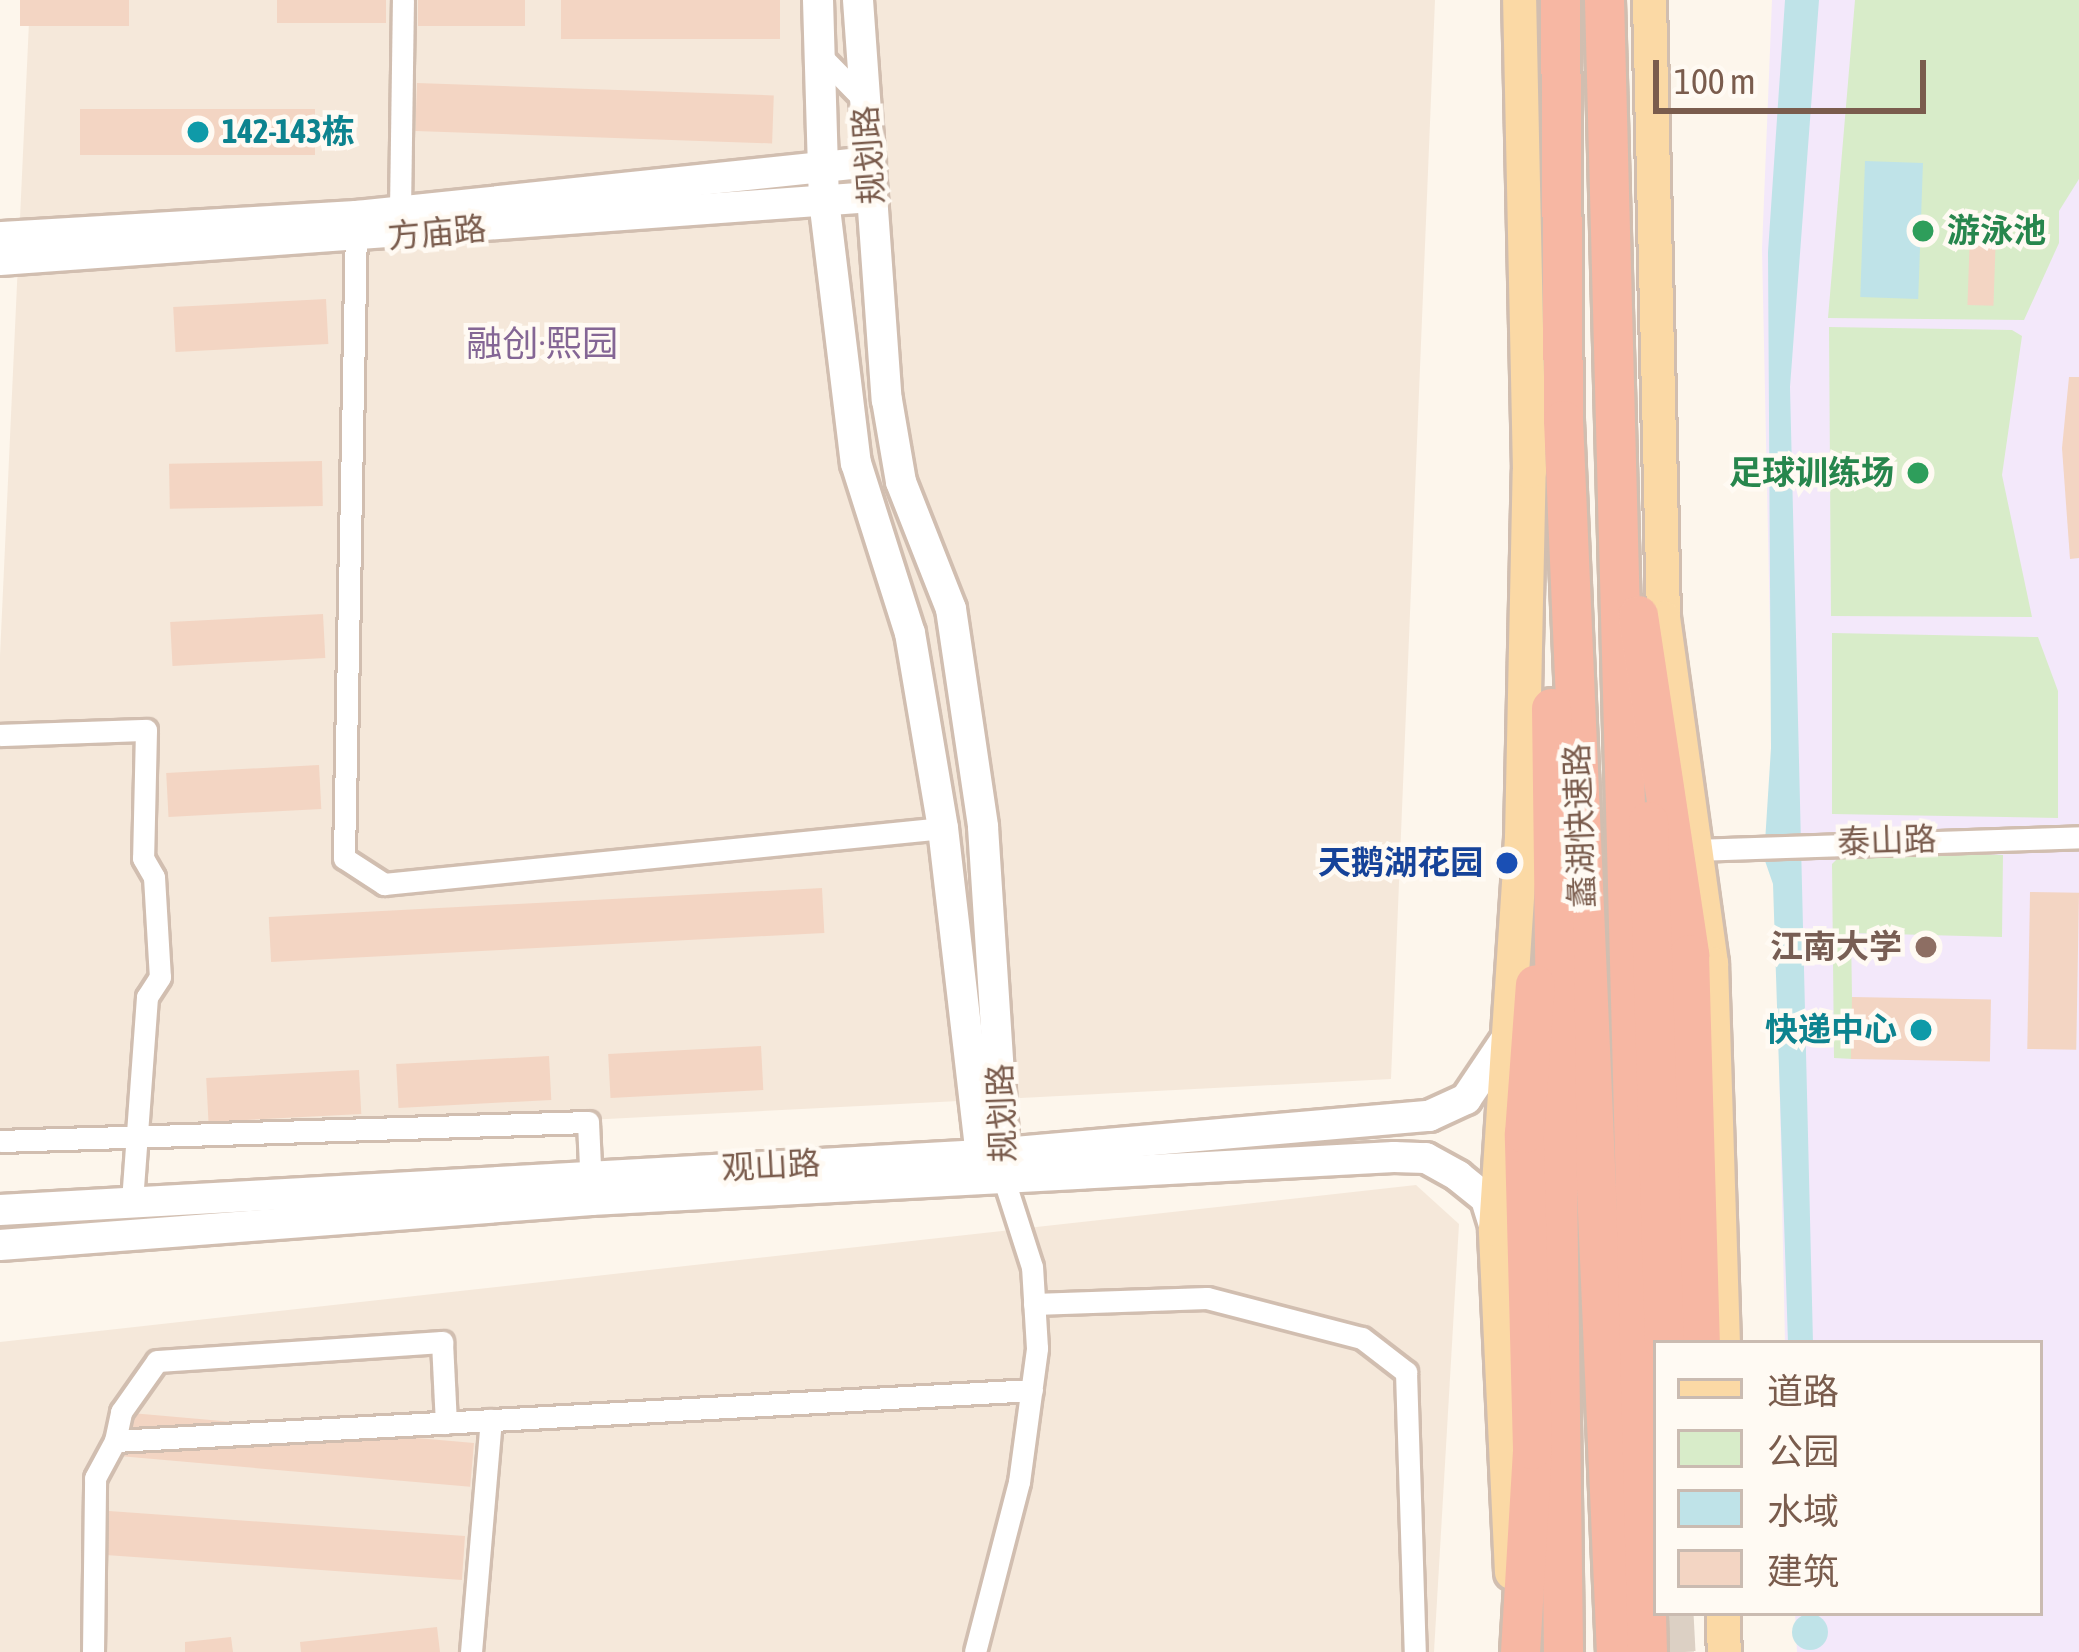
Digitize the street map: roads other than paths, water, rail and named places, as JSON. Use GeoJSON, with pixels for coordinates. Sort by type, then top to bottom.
{"type":"FeatureCollection","features":[{"type":"Feature","properties":{"kind":"highway"},"geometry":{"type":"LineString","coordinates":[[1546,0],[1557,180]]}},
{"type":"Feature","properties":{"kind":"highway","name":"蠡湖快速路"},"geometry":{"type":"LineString","coordinates":[[1560,0],[1557,180],[1563,420],[1631,1603],[1647,1652]]}},
{"type":"Feature","properties":{"kind":"highway","name":"蠡湖快速路"},"geometry":{"type":"LineString","coordinates":[[1607,0],[1604,69],[1631,1603],[1616,1652]]}},
{"type":"Feature","properties":{"kind":"highway"},"geometry":{"type":"LineString","coordinates":[[1608,124],[1624,245],[1639,640],[1658,962],[1664,1340]]}},
{"type":"Feature","properties":{"kind":"highway"},"geometry":{"type":"LineString","coordinates":[[1518,1652],[1532,1449],[1524,1133],[1548,817],[1563,420]]}},
{"type":"Feature","properties":{"kind":"highway"},"geometry":{"type":"LineString","coordinates":[[1639,640],[1689,954],[1700,1340]]}},
{"type":"Feature","properties":{"kind":"highway"},"geometry":{"type":"LineString","coordinates":[[1548,817],[1558,1038],[1563,1652]]}},
{"type":"Feature","properties":{"kind":"main road"},"geometry":{"type":"LineString","coordinates":[[1518,1652],[1495,1228],[1521,838],[1529,471],[1519,0]]}},
{"type":"Feature","properties":{"kind":"main road"},"geometry":{"type":"LineString","coordinates":[[1649,0],[1663,617],[1713,984],[1723,1340]]}},
{"type":"Feature","properties":{"kind":"main road"},"geometry":{"type":"LineString","coordinates":[[1723,1616],[1724,1652]]}},
{"type":"Feature","properties":{"kind":"street"},"geometry":{"type":"LineString","coordinates":[[400,211],[403,0]]}},
{"type":"Feature","properties":{"kind":"street","name":"规划路"},"geometry":{"type":"LineString","coordinates":[[818,0],[824,200],[856,463],[910,634],[997,1161]]}},
{"type":"Feature","properties":{"kind":"street","name":"规划路"},"geometry":{"type":"LineString","coordinates":[[858,0],[894,442],[902,482],[951,609],[983,827],[997,1161]]}},
{"type":"Feature","properties":{"kind":"street"},"geometry":{"type":"LineString","coordinates":[[819,54],[866,102]]}},
{"type":"Feature","properties":{"kind":"street","name":"方庙路"},"geometry":{"type":"LineString","coordinates":[[356,228],[400,211],[870,162]]}},
{"type":"Feature","properties":{"kind":"street","name":"方庙路"},"geometry":{"type":"LineString","coordinates":[[1,249],[872,197]]}},
{"type":"Feature","properties":{"kind":"street"},"geometry":{"type":"LineString","coordinates":[[356,228],[344,858],[384,884],[943,828]]}},
{"type":"Feature","properties":{"kind":"street"},"geometry":{"type":"LineString","coordinates":[[0,735],[146,730],[143,859],[154,877],[160,976],[147,997],[131,1203]]}},
{"type":"Feature","properties":{"kind":"street","name":"泰山路"},"geometry":{"type":"LineString","coordinates":[[1697,850],[2079,837]]}},
{"type":"Feature","properties":{"kind":"street","name":"观山路"},"geometry":{"type":"LineString","coordinates":[[0,1245],[591,1188],[997,1161],[1429,1116],[1466,1099],[1505,1041]]}},
{"type":"Feature","properties":{"kind":"street"},"geometry":{"type":"LineString","coordinates":[[0,1141],[135,1133],[588,1122],[591,1188]]}},
{"type":"Feature","properties":{"kind":"street","name":"观山路"},"geometry":{"type":"LineString","coordinates":[[997,1161],[1426,1158],[1486,1199],[1495,1228]]}},
{"type":"Feature","properties":{"kind":"street"},"geometry":{"type":"LineString","coordinates":[[975,1652],[1019,1482],[1032,1390],[1032,1268],[997,1161]]}},
{"type":"Feature","properties":{"kind":"street","name":"观山路"},"geometry":{"type":"LineString","coordinates":[[0,1210],[591,1188]]}},
{"type":"Feature","properties":{"kind":"street"},"geometry":{"type":"LineString","coordinates":[[1034,1304],[1207,1298],[1362,1338],[1406,1372],[1415,1652]]}},
{"type":"Feature","properties":{"kind":"street"},"geometry":{"type":"LineString","coordinates":[[93,1652],[95,1478],[116,1441],[122,1412],[157,1361],[442,1342],[446,1423]]}},
{"type":"Feature","properties":{"kind":"street"},"geometry":{"type":"LineString","coordinates":[[116,1441],[1032,1390]]}},
{"type":"Feature","properties":{"kind":"street"},"geometry":{"type":"LineString","coordinates":[[471,1652],[491,1420]]}},
{"type":"Feature","properties":{"kind":"water"},"geometry":{"type":"Polygon","coordinates":[[[1785,0],[1819,0],[1790,387],[1813,1340],[1788,1340],[1773,884],[1764,858],[1771,748],[1768,252],[1785,0]]]}},
{"type":"Feature","properties":{"kind":"water"},"geometry":{"type":"Polygon","coordinates":[[[1865,161],[1923,163],[1918,299],[1860,297],[1865,161]]]}},
{"type":"Feature","properties":{"kind":"water"},"geometry":{"type":"Polygon","coordinates":[[[1803,1616],[1817,1616],[1826,1625],[1826,1639],[1817,1648],[1803,1648],[1794,1639],[1794,1625],[1803,1616]]]}},
{"type":"Feature","properties":{"kind":"tunnel"},"geometry":{"type":"LineString","coordinates":[[1674,1616],[1676,1652]]}},
{"type":"Feature","properties":{"kind":"place","name":"142-143栋"},"geometry":{"type":"Point","coordinates":[198,132]}},
{"type":"Feature","properties":{"kind":"place","name":"游泳池"},"geometry":{"type":"Point","coordinates":[1923,231]}},
{"type":"Feature","properties":{"kind":"place","name":"足球训练场"},"geometry":{"type":"Point","coordinates":[1918,473]}},
{"type":"Feature","properties":{"kind":"place","name":"天鹅湖花园"},"geometry":{"type":"Point","coordinates":[1507,863]}},
{"type":"Feature","properties":{"kind":"place","name":"江南大学"},"geometry":{"type":"Point","coordinates":[1926,947]}},
{"type":"Feature","properties":{"kind":"place","name":"快递中心"},"geometry":{"type":"Point","coordinates":[1921,1030]}},
{"type":"Feature","properties":{"kind":"district","name":"融创·熙园"},"geometry":{"type":"Point","coordinates":[542,344]}}]}
